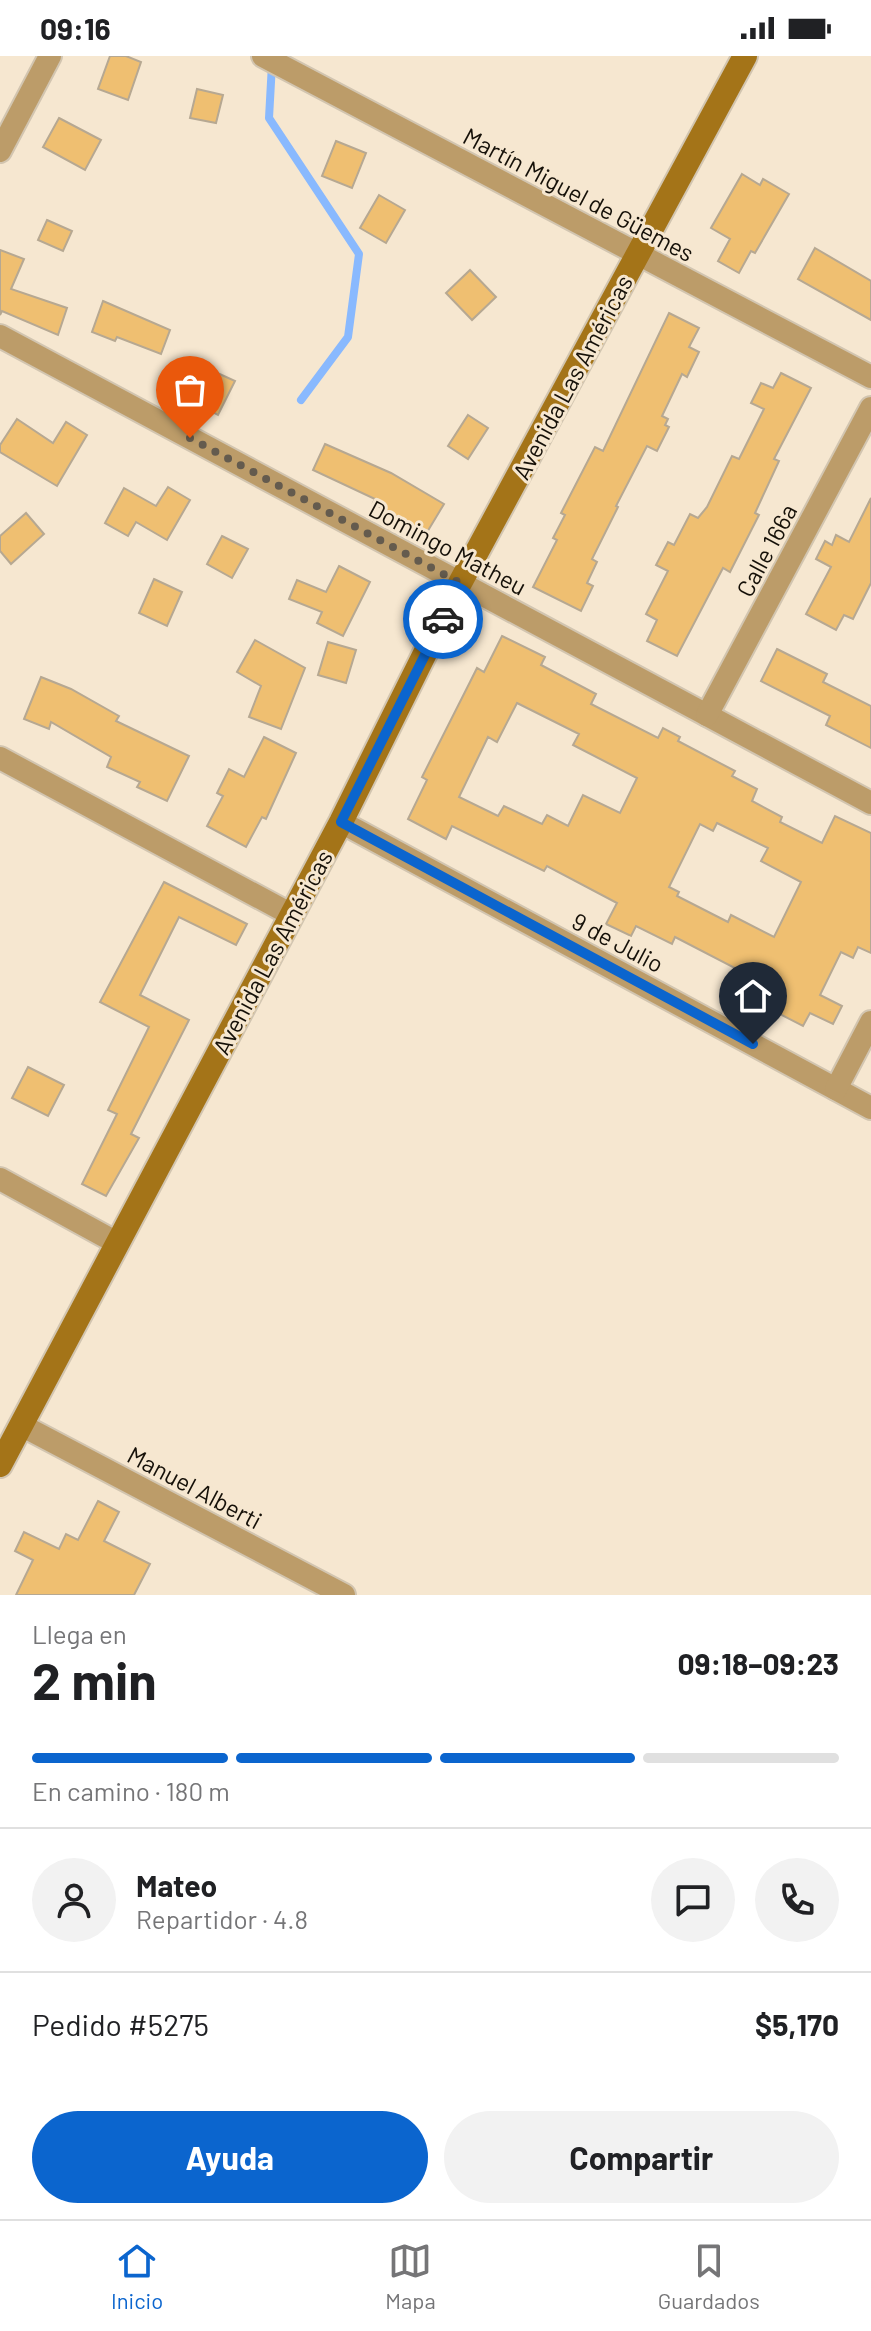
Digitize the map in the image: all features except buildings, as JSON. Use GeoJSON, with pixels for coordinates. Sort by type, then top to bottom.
{"type":"FeatureCollection","features":[{"type":"Feature","properties":{"kind":"main road","name":"Avenida Las Américas"},"geometry":{"type":"LineString","coordinates":[[0,1465],[341,822],[460,583],[745,56]]}},
{"type":"Feature","properties":{"kind":"street"},"geometry":{"type":"LineString","coordinates":[[0,151],[50,56]]}},
{"type":"Feature","properties":{"kind":"street","name":"Martín Miguel de Güemes"},"geometry":{"type":"LineString","coordinates":[[263,56],[871,377]]}},
{"type":"Feature","properties":{"kind":"street","name":"Domingo Matheu"},"geometry":{"type":"LineString","coordinates":[[0,336],[871,803]]}},
{"type":"Feature","properties":{"kind":"street","name":"Calle 166a"},"geometry":{"type":"LineString","coordinates":[[707,715],[871,408]]}},
{"type":"Feature","properties":{"kind":"street"},"geometry":{"type":"LineString","coordinates":[[0,758],[292,915]]}},
{"type":"Feature","properties":{"kind":"street","name":"9 de Julio"},"geometry":{"type":"LineString","coordinates":[[341,822],[871,1108]]}},
{"type":"Feature","properties":{"kind":"street"},"geometry":{"type":"LineString","coordinates":[[836,1089],[871,1022]]}},
{"type":"Feature","properties":{"kind":"street"},"geometry":{"type":"LineString","coordinates":[[0,1179],[117,1243]]}},
{"type":"Feature","properties":{"kind":"street","name":"Manuel Alberti"},"geometry":{"type":"LineString","coordinates":[[21,1425],[344,1595]]}},
{"type":"Feature","properties":{"kind":"waterway"},"geometry":{"type":"LineString","coordinates":[[272,64],[269,118],[359,254],[348,337],[301,400]]}},
{"type":"Feature","properties":{"kind":"way so far"},"geometry":{"type":"LineString","coordinates":[[190,438],[460,583],[443,619]]}},
{"type":"Feature","properties":{"kind":"route"},"geometry":{"type":"LineString","coordinates":[[443,619],[341,822],[753,1044]]}}]}
